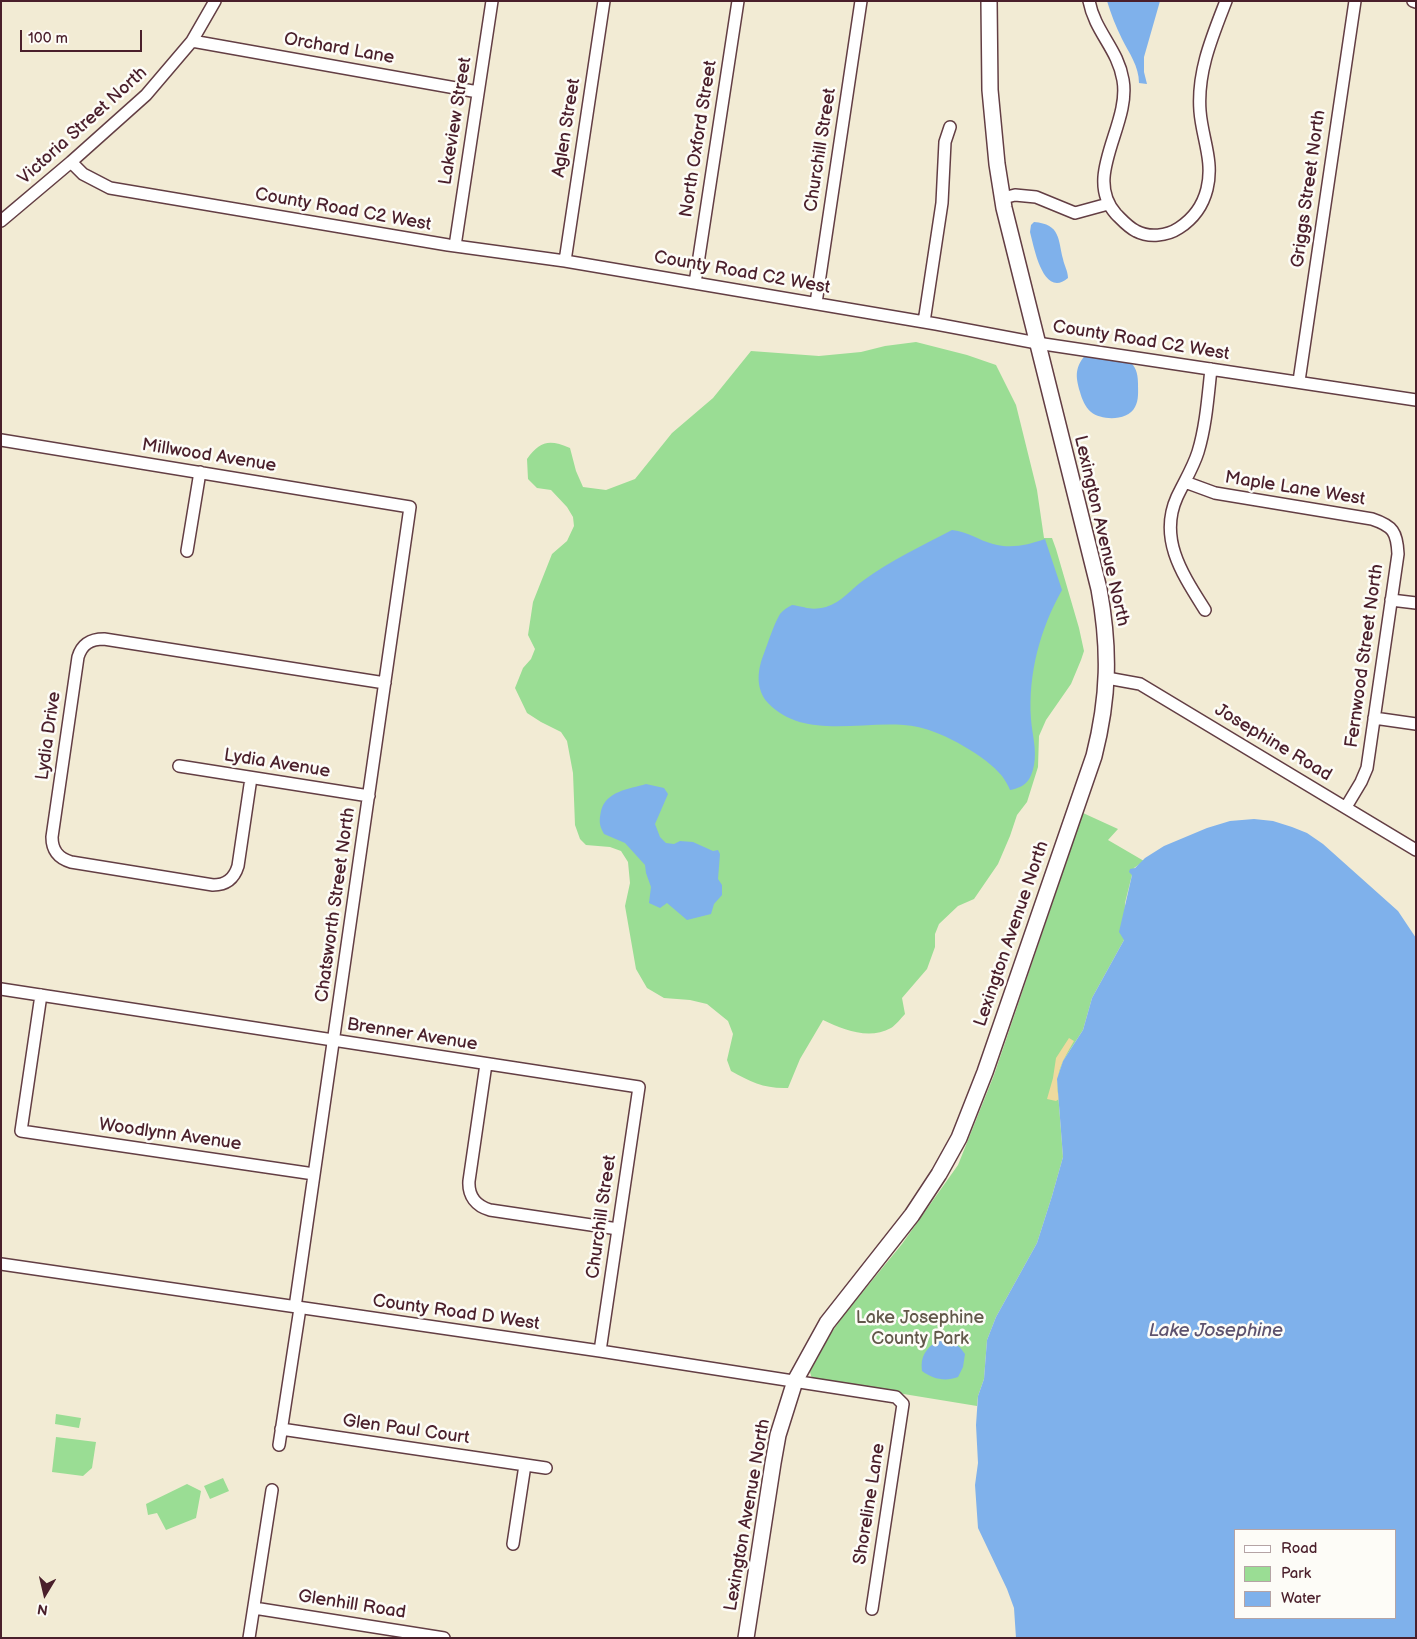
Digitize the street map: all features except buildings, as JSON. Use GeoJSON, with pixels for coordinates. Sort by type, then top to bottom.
{"type":"FeatureCollection","features":[{"type":"Feature","properties":{"kind":"main road","name":"Lexington Avenue North"},"geometry":{"type":"LineString","coordinates":[[746,1638],[775,1454],[783,1418],[795,1382],[832,1316],[922,1201],[946,1162],[965,1124],[985,1072],[1094,756],[1104,710],[1107,678],[1106,637],[1099,589],[1014,252],[996,155],[990,90],[989,1]]}},
{"type":"Feature","properties":{"kind":"street","name":"Victoria Street North"},"geometry":{"type":"LineString","coordinates":[[1,221],[146,95],[192,41],[215,1]]}},
{"type":"Feature","properties":{"kind":"street","name":"Lakeview Street"},"geometry":{"type":"LineString","coordinates":[[455,246],[492,1]]}},
{"type":"Feature","properties":{"kind":"street","name":"Aglen Street"},"geometry":{"type":"LineString","coordinates":[[565,261],[604,1]]}},
{"type":"Feature","properties":{"kind":"street","name":"North Oxford Street"},"geometry":{"type":"LineString","coordinates":[[695,283],[738,1]]}},
{"type":"Feature","properties":{"kind":"street","name":"Churchill Street"},"geometry":{"type":"LineString","coordinates":[[816,303],[861,1]]}},
{"type":"Feature","properties":{"kind":"street"},"geometry":{"type":"LineString","coordinates":[[1089,1],[1097,26],[1116,54],[1124,82],[1123,109],[1105,163],[1103,180],[1108,204],[1128,227],[1142,234],[1156,236],[1177,230],[1191,220],[1200,207],[1207,191],[1210,174],[1209,154],[1200,112],[1200,83],[1206,55],[1226,1]]}},
{"type":"Feature","properties":{"kind":"street","name":"Griggs Street North"},"geometry":{"type":"LineString","coordinates":[[1299,381],[1355,1]]}},
{"type":"Feature","properties":{"kind":"street","name":"Orchard Lane"},"geometry":{"type":"LineString","coordinates":[[192,41],[478,92]]}},
{"type":"Feature","properties":{"kind":"street"},"geometry":{"type":"LineString","coordinates":[[924,322],[942,203],[945,142],[950,128]]}},
{"type":"Feature","properties":{"kind":"street","name":"County Road C2 West"},"geometry":{"type":"LineString","coordinates":[[71,162],[83,174],[110,188],[455,246],[565,261],[1038,343],[1416,400]]}},
{"type":"Feature","properties":{"kind":"street"},"geometry":{"type":"LineString","coordinates":[[1003,198],[1015,195],[1036,197],[1075,213],[1108,204]]}},
{"type":"Feature","properties":{"kind":"street"},"geometry":{"type":"LineString","coordinates":[[1205,610],[1179,566],[1170,540],[1171,515],[1202,440],[1211,369]]}},
{"type":"Feature","properties":{"kind":"street","name":"Millwood Avenue"},"geometry":{"type":"LineString","coordinates":[[1,440],[410,507]]}},
{"type":"Feature","properties":{"kind":"street"},"geometry":{"type":"LineString","coordinates":[[187,551],[200,472]]}},
{"type":"Feature","properties":{"kind":"street","name":"Maple Lane West"},"geometry":{"type":"LineString","coordinates":[[1185,482],[1215,493],[1372,519],[1391,527],[1396,535]]}},
{"type":"Feature","properties":{"kind":"street","name":"Chatsworth Street North"},"geometry":{"type":"LineString","coordinates":[[279,1445],[314,1174],[410,507]]}},
{"type":"Feature","properties":{"kind":"street","name":"Fernwood Street North"},"geometry":{"type":"LineString","coordinates":[[1346,807],[1367,768],[1398,554],[1396,535]]}},
{"type":"Feature","properties":{"kind":"street"},"geometry":{"type":"LineString","coordinates":[[1391,600],[1416,603]]}},
{"type":"Feature","properties":{"kind":"street","name":"Lydia Drive"},"geometry":{"type":"LineString","coordinates":[[251,778],[238,866],[233,878],[222,884],[213,885],[71,862],[59,856],[52,845],[52,837],[78,657],[84,645],[96,638],[104,638],[385,683]]}},
{"type":"Feature","properties":{"kind":"street","name":"Josephine Road"},"geometry":{"type":"LineString","coordinates":[[1107,678],[1140,684],[1416,850]]}},
{"type":"Feature","properties":{"kind":"street"},"geometry":{"type":"LineString","coordinates":[[1374,718],[1416,724]]}},
{"type":"Feature","properties":{"kind":"street","name":"Lydia Avenue"},"geometry":{"type":"LineString","coordinates":[[179,766],[369,796]]}},
{"type":"Feature","properties":{"kind":"street","name":"Brenner Avenue"},"geometry":{"type":"LineString","coordinates":[[1,989],[639,1087]]}},
{"type":"Feature","properties":{"kind":"street","name":"Woodlynn Avenue"},"geometry":{"type":"LineString","coordinates":[[41,996],[21,1131],[314,1174]]}},
{"type":"Feature","properties":{"kind":"street"},"geometry":{"type":"LineString","coordinates":[[486,1064],[468,1181],[473,1200],[490,1210],[618,1229]]}},
{"type":"Feature","properties":{"kind":"street","name":"Churchill Street"},"geometry":{"type":"LineString","coordinates":[[600,1351],[639,1087]]}},
{"type":"Feature","properties":{"kind":"street","name":"County Road D West"},"geometry":{"type":"LineString","coordinates":[[1,1264],[600,1351],[896,1397],[903,1404]]}},
{"type":"Feature","properties":{"kind":"street","name":"Shoreline Lane"},"geometry":{"type":"LineString","coordinates":[[872,1609],[903,1404]]}},
{"type":"Feature","properties":{"kind":"street","name":"Glen Paul Court"},"geometry":{"type":"LineString","coordinates":[[281,1429],[546,1468]]}},
{"type":"Feature","properties":{"kind":"street"},"geometry":{"type":"LineString","coordinates":[[513,1544],[525,1465]]}},
{"type":"Feature","properties":{"kind":"street"},"geometry":{"type":"LineString","coordinates":[[249,1638],[272,1490]]}},
{"type":"Feature","properties":{"kind":"street","name":"Glenhill Road"},"geometry":{"type":"LineString","coordinates":[[254,1608],[444,1638]]}},
{"type":"Feature","properties":{"kind":"green space"},"geometry":{"type":"Polygon","coordinates":[[[916,342],[967,355],[996,365],[1016,405],[1037,490],[1044,538],[1052,538],[1056,549],[1084,651],[1071,684],[1046,720],[1039,736],[1038,767],[1027,802],[1017,815],[998,864],[974,899],[958,906],[939,924],[935,934],[935,947],[927,969],[902,998],[905,1014],[891,1028],[883,1032],[874,1033],[848,1030],[823,1020],[800,1059],[788,1088],[765,1086],[731,1071],[727,1060],[733,1034],[728,1021],[707,1004],[690,1000],[664,998],[647,988],[636,969],[625,906],[630,883],[628,862],[621,851],[610,847],[586,845],[580,839],[575,825],[573,773],[567,741],[561,732],[527,713],[515,688],[523,668],[531,659],[535,649],[528,635],[533,602],[552,554],[567,541],[574,526],[573,517],[567,507],[551,490],[537,488],[528,479],[527,459],[536,448],[546,443],[556,443],[570,448],[576,471],[583,487],[606,490],[635,479],[672,433],[713,398],[751,351],[819,356],[861,352],[885,346],[916,342]]]}},
{"type":"Feature","properties":{"kind":"green space","name":"Lake Josephine County Park"},"geometry":{"type":"Polygon","coordinates":[[[1083,813],[1118,829],[1108,840],[1144,861],[1134,868],[1132,875],[1125,903],[1124,940],[1092,998],[1083,1030],[1063,1061],[1057,1079],[1063,1157],[1037,1243],[996,1317],[987,1340],[984,1379],[978,1396],[977,1406],[812,1379],[810,1372],[830,1335],[843,1316],[902,1244],[958,1165],[994,1075],[1083,813]]]}},
{"type":"Feature","properties":{"kind":"green space"},"geometry":{"type":"Polygon","coordinates":[[[56,1414],[81,1418],[79,1428],[55,1424],[56,1414]]]}},
{"type":"Feature","properties":{"kind":"green space"},"geometry":{"type":"Polygon","coordinates":[[[56,1437],[96,1442],[92,1468],[83,1476],[52,1472],[56,1437]]]}},
{"type":"Feature","properties":{"kind":"green space"},"geometry":{"type":"Polygon","coordinates":[[[223,1478],[229,1491],[210,1499],[204,1486],[223,1478]]]}},
{"type":"Feature","properties":{"kind":"green space"},"geometry":{"type":"Polygon","coordinates":[[[187,1484],[201,1491],[196,1518],[166,1530],[157,1513],[148,1515],[146,1504],[187,1484]]]}},
{"type":"Feature","properties":{"kind":"sand"},"geometry":{"type":"Polygon","coordinates":[[[1069,1038],[1074,1041],[1058,1075],[1059,1099],[1056,1101],[1047,1099],[1056,1058],[1069,1038]]]}},
{"type":"Feature","properties":{"kind":"water"},"geometry":{"type":"Polygon","coordinates":[[[1107,1],[1160,1],[1144,57],[1144,72],[1147,84],[1139,83],[1135,65],[1118,30],[1107,1]]]}},
{"type":"Feature","properties":{"kind":"water"},"geometry":{"type":"Polygon","coordinates":[[[1034,222],[1049,226],[1057,234],[1068,278],[1059,283],[1052,282],[1046,277],[1037,259],[1030,232],[1031,225],[1034,222]]]}},
{"type":"Feature","properties":{"kind":"water"},"geometry":{"type":"Polygon","coordinates":[[[1087,353],[1116,356],[1127,360],[1133,365],[1137,376],[1138,398],[1132,412],[1121,417],[1108,418],[1096,415],[1087,408],[1078,386],[1077,371],[1087,353]]]}},
{"type":"Feature","properties":{"kind":"water"},"geometry":{"type":"Polygon","coordinates":[[[952,530],[963,532],[993,544],[1006,546],[1026,545],[1045,539],[1062,590],[1047,620],[1037,652],[1031,685],[1031,719],[1035,753],[1033,770],[1024,785],[1010,790],[995,768],[975,753],[939,734],[918,727],[899,725],[820,726],[801,722],[783,715],[768,703],[761,692],[759,674],[761,662],[775,624],[784,610],[792,605],[816,609],[832,605],[885,566],[952,530]]]}},
{"type":"Feature","properties":{"kind":"water"},"geometry":{"type":"Polygon","coordinates":[[[646,784],[664,788],[668,794],[655,824],[660,837],[666,843],[693,842],[713,851],[718,850],[720,854],[718,879],[722,885],[722,895],[714,904],[711,914],[687,920],[667,903],[660,908],[649,903],[651,887],[645,865],[625,843],[604,834],[602,831],[600,814],[608,799],[626,789],[646,784]]]}},
{"type":"Feature","properties":{"kind":"water","name":"Lake Josephine"},"geometry":{"type":"Polygon","coordinates":[[[1254,819],[1273,821],[1307,833],[1323,844],[1398,911],[1416,938],[1416,1638],[1016,1638],[1014,1608],[978,1528],[975,1485],[978,1463],[976,1425],[978,1396],[984,1379],[987,1340],[996,1317],[1037,1243],[1063,1157],[1057,1079],[1063,1061],[1083,1030],[1092,998],[1124,940],[1119,932],[1132,875],[1129,872],[1130,869],[1135,868],[1145,858],[1164,846],[1207,828],[1230,821],[1254,819]]]}},
{"type":"Feature","properties":{"kind":"water"},"geometry":{"type":"Polygon","coordinates":[[[938,1340],[953,1343],[965,1354],[963,1367],[958,1377],[939,1379],[922,1371],[922,1361],[925,1353],[938,1340]]]}}]}
